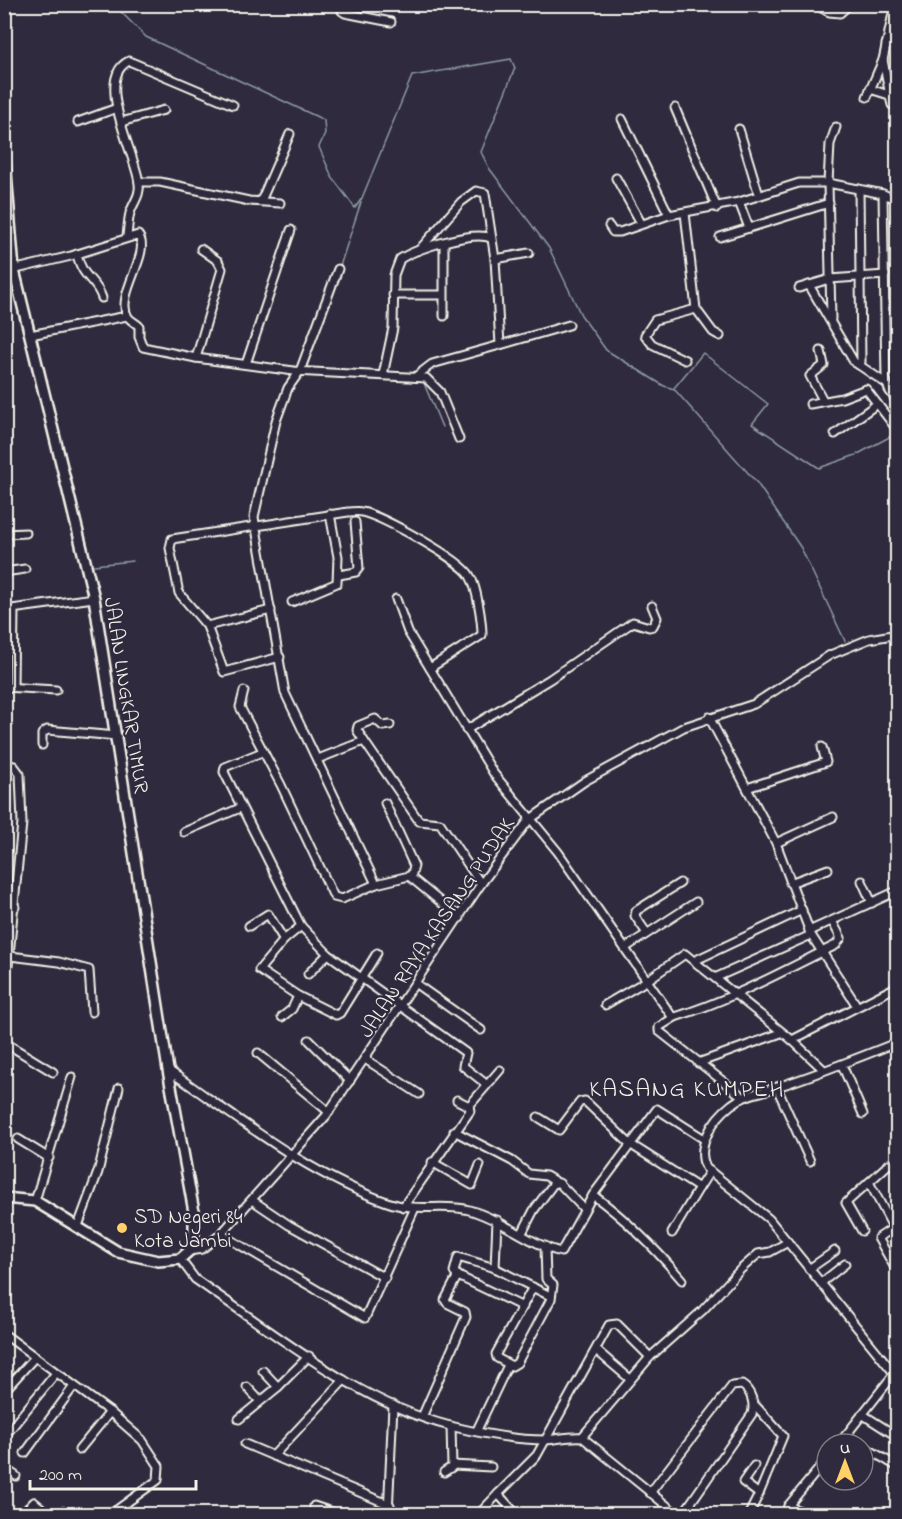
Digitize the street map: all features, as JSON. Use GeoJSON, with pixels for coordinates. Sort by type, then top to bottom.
{"type":"FeatureCollection","features":[{"type":"Feature","properties":{"kind":"highway","name":"JALAN LINGKAR TIMUR"},"geometry":{"type":"LineString","coordinates":[[4,148],[9,271],[30,335],[94,598],[168,1070],[194,1212],[196,1228],[189,1251]]}},
{"type":"Feature","properties":{"kind":"highway"},"geometry":{"type":"LineString","coordinates":[[4,1198],[35,1201],[118,1252],[158,1261],[180,1259],[189,1251]]}},
{"type":"Feature","properties":{"kind":"street"},"geometry":{"type":"LineString","coordinates":[[344,4],[342,11],[345,13],[391,22]]}},
{"type":"Feature","properties":{"kind":"street"},"geometry":{"type":"LineString","coordinates":[[814,4],[829,12],[840,13],[850,4]]}},
{"type":"Feature","properties":{"kind":"street"},"geometry":{"type":"LineString","coordinates":[[867,97],[883,60],[895,4]]}},
{"type":"Feature","properties":{"kind":"street"},"geometry":{"type":"LineString","coordinates":[[886,44],[897,47]]}},
{"type":"Feature","properties":{"kind":"street"},"geometry":{"type":"LineString","coordinates":[[883,60],[892,105],[897,106]]}},
{"type":"Feature","properties":{"kind":"street"},"geometry":{"type":"LineString","coordinates":[[127,236],[129,217],[140,191],[117,108],[114,87],[123,66],[129,61],[233,105]]}},
{"type":"Feature","properties":{"kind":"street"},"geometry":{"type":"LineString","coordinates":[[870,89],[889,95]]}},
{"type":"Feature","properties":{"kind":"street"},"geometry":{"type":"LineString","coordinates":[[78,122],[117,108]]}},
{"type":"Feature","properties":{"kind":"street"},"geometry":{"type":"LineString","coordinates":[[675,108],[717,208]]}},
{"type":"Feature","properties":{"kind":"street"},"geometry":{"type":"LineString","coordinates":[[122,122],[164,110]]}},
{"type":"Feature","properties":{"kind":"street"},"geometry":{"type":"LineString","coordinates":[[622,120],[669,215]]}},
{"type":"Feature","properties":{"kind":"street"},"geometry":{"type":"LineString","coordinates":[[831,321],[828,183],[831,144],[836,127]]}},
{"type":"Feature","properties":{"kind":"street"},"geometry":{"type":"LineString","coordinates":[[739,129],[759,195]]}},
{"type":"Feature","properties":{"kind":"street"},"geometry":{"type":"LineString","coordinates":[[261,201],[290,134]]}},
{"type":"Feature","properties":{"kind":"street"},"geometry":{"type":"LineString","coordinates":[[616,178],[641,223]]}},
{"type":"Feature","properties":{"kind":"street"},"geometry":{"type":"LineString","coordinates":[[139,182],[160,182],[249,201],[280,203]]}},
{"type":"Feature","properties":{"kind":"street"},"geometry":{"type":"LineString","coordinates":[[609,226],[613,232],[620,232],[669,215],[717,208],[799,183],[828,183],[883,194],[897,200]]}},
{"type":"Feature","properties":{"kind":"street"},"geometry":{"type":"LineString","coordinates":[[859,189],[861,362],[859,365]]}},
{"type":"Feature","properties":{"kind":"street"},"geometry":{"type":"LineString","coordinates":[[418,250],[461,202],[479,190],[485,193],[495,260],[500,345]]}},
{"type":"Feature","properties":{"kind":"street"},"geometry":{"type":"LineString","coordinates":[[883,194],[887,384]]}},
{"type":"Feature","properties":{"kind":"street"},"geometry":{"type":"LineString","coordinates":[[739,202],[749,228]]}},
{"type":"Feature","properties":{"kind":"street"},"geometry":{"type":"LineString","coordinates":[[720,237],[829,203]]}},
{"type":"Feature","properties":{"kind":"street"},"geometry":{"type":"LineString","coordinates":[[685,213],[696,309],[715,335],[720,336]]}},
{"type":"Feature","properties":{"kind":"street"},"geometry":{"type":"LineString","coordinates":[[246,364],[291,230]]}},
{"type":"Feature","properties":{"kind":"street"},"geometry":{"type":"LineString","coordinates":[[9,271],[77,254],[127,236],[138,235],[142,242],[128,292],[128,316],[139,326],[139,337],[143,347],[196,358],[300,371],[426,378],[440,392],[459,439]]}},
{"type":"Feature","properties":{"kind":"street"},"geometry":{"type":"LineString","coordinates":[[383,375],[393,328],[396,265],[407,254],[418,250],[483,236],[491,238]]}},
{"type":"Feature","properties":{"kind":"street"},"geometry":{"type":"LineString","coordinates":[[444,243],[444,316]]}},
{"type":"Feature","properties":{"kind":"street"},"geometry":{"type":"LineString","coordinates":[[196,358],[222,269],[218,261],[201,249]]}},
{"type":"Feature","properties":{"kind":"street"},"geometry":{"type":"LineString","coordinates":[[495,260],[529,253]]}},
{"type":"Feature","properties":{"kind":"street"},"geometry":{"type":"LineString","coordinates":[[77,254],[86,277],[99,288],[102,298]]}},
{"type":"Feature","properties":{"kind":"street"},"geometry":{"type":"LineString","coordinates":[[338,268],[300,371],[288,388],[276,421],[255,504],[255,524],[285,693],[376,884]]}},
{"type":"Feature","properties":{"kind":"street"},"geometry":{"type":"LineString","coordinates":[[800,288],[830,279],[885,275]]}},
{"type":"Feature","properties":{"kind":"street"},"geometry":{"type":"LineString","coordinates":[[809,285],[854,362],[887,384],[897,403]]}},
{"type":"Feature","properties":{"kind":"street"},"geometry":{"type":"LineString","coordinates":[[393,294],[443,295]]}},
{"type":"Feature","properties":{"kind":"street"},"geometry":{"type":"LineString","coordinates":[[686,360],[652,344],[645,332],[655,320],[696,309]]}},
{"type":"Feature","properties":{"kind":"street"},"geometry":{"type":"LineString","coordinates":[[30,335],[128,316]]}},
{"type":"Feature","properties":{"kind":"street"},"geometry":{"type":"LineString","coordinates":[[415,377],[432,364],[569,325]]}},
{"type":"Feature","properties":{"kind":"street"},"geometry":{"type":"LineString","coordinates":[[821,351],[824,365],[810,376],[823,400]]}},
{"type":"Feature","properties":{"kind":"street"},"geometry":{"type":"LineString","coordinates":[[810,404],[842,398],[866,389],[897,429]]}},
{"type":"Feature","properties":{"kind":"street"},"geometry":{"type":"LineString","coordinates":[[835,434],[877,404]]}},
{"type":"Feature","properties":{"kind":"street"},"geometry":{"type":"LineString","coordinates":[[280,657],[224,672],[207,626],[179,593],[170,548],[172,539],[255,524],[330,514],[361,512],[381,518],[465,568],[471,576],[482,635],[429,668]]}},
{"type":"Feature","properties":{"kind":"street"},"geometry":{"type":"LineString","coordinates":[[292,602],[337,584],[339,575],[330,514]]}},
{"type":"Feature","properties":{"kind":"street"},"geometry":{"type":"LineString","coordinates":[[339,575],[359,570],[355,522]]}},
{"type":"Feature","properties":{"kind":"street"},"geometry":{"type":"LineString","coordinates":[[4,534],[26,533]]}},
{"type":"Feature","properties":{"kind":"street"},"geometry":{"type":"LineString","coordinates":[[4,572],[25,569]]}},
{"type":"Feature","properties":{"kind":"street"},"geometry":{"type":"LineString","coordinates":[[4,610],[94,598]]}},
{"type":"Feature","properties":{"kind":"street"},"geometry":{"type":"LineString","coordinates":[[396,599],[408,632],[494,774],[529,820],[558,852],[667,1011],[675,1017]]}},
{"type":"Feature","properties":{"kind":"street"},"geometry":{"type":"LineString","coordinates":[[466,730],[550,679],[633,622],[653,626],[657,618],[652,606]]}},
{"type":"Feature","properties":{"kind":"street"},"geometry":{"type":"LineString","coordinates":[[13,687],[14,610]]}},
{"type":"Feature","properties":{"kind":"street"},"geometry":{"type":"LineString","coordinates":[[207,626],[271,610]]}},
{"type":"Feature","properties":{"kind":"street","name":"JALAN RAYA KASANG PUDAK"},"geometry":{"type":"LineString","coordinates":[[189,1251],[202,1249],[221,1234],[293,1155],[328,1112],[481,884],[529,820],[585,781],[684,728],[709,717],[754,704],[830,655],[869,639],[897,634]]}},
{"type":"Feature","properties":{"kind":"street"},"geometry":{"type":"LineString","coordinates":[[4,687],[56,690]]}},
{"type":"Feature","properties":{"kind":"street"},"geometry":{"type":"LineString","coordinates":[[244,691],[240,707],[334,897],[342,899],[376,884],[411,877]]}},
{"type":"Feature","properties":{"kind":"street"},"geometry":{"type":"LineString","coordinates":[[709,717],[776,843],[810,933],[857,1006]]}},
{"type":"Feature","properties":{"kind":"street"},"geometry":{"type":"LineString","coordinates":[[390,725],[383,726],[375,718],[358,726],[357,730],[419,821],[440,823],[481,884]]}},
{"type":"Feature","properties":{"kind":"street"},"geometry":{"type":"LineString","coordinates":[[42,745],[42,734],[47,730],[117,736]]}},
{"type":"Feature","properties":{"kind":"street"},"geometry":{"type":"LineString","coordinates":[[318,759],[364,741]]}},
{"type":"Feature","properties":{"kind":"street"},"geometry":{"type":"LineString","coordinates":[[747,788],[826,762],[822,747]]}},
{"type":"Feature","properties":{"kind":"street"},"geometry":{"type":"LineString","coordinates":[[262,752],[224,769],[240,808],[301,926],[328,954],[466,1053],[463,1066],[486,1084]]}},
{"type":"Feature","properties":{"kind":"street"},"geometry":{"type":"LineString","coordinates":[[4,764],[18,770],[22,783],[22,823],[4,1006]]}},
{"type":"Feature","properties":{"kind":"street"},"geometry":{"type":"LineString","coordinates":[[385,803],[414,866],[411,877]]}},
{"type":"Feature","properties":{"kind":"street"},"geometry":{"type":"LineString","coordinates":[[184,832],[240,808]]}},
{"type":"Feature","properties":{"kind":"street"},"geometry":{"type":"LineString","coordinates":[[776,843],[832,818]]}},
{"type":"Feature","properties":{"kind":"street"},"geometry":{"type":"LineString","coordinates":[[790,883],[828,868]]}},
{"type":"Feature","properties":{"kind":"street"},"geometry":{"type":"LineString","coordinates":[[411,877],[460,918]]}},
{"type":"Feature","properties":{"kind":"street"},"geometry":{"type":"LineString","coordinates":[[862,881],[872,903]]}},
{"type":"Feature","properties":{"kind":"street"},"geometry":{"type":"LineString","coordinates":[[646,932],[635,916],[636,911],[680,883]]}},
{"type":"Feature","properties":{"kind":"street"},"geometry":{"type":"LineString","coordinates":[[717,977],[897,891]]}},
{"type":"Feature","properties":{"kind":"street"},"geometry":{"type":"LineString","coordinates":[[625,948],[646,932],[696,902]]}},
{"type":"Feature","properties":{"kind":"street"},"geometry":{"type":"LineString","coordinates":[[4,905],[15,907]]}},
{"type":"Feature","properties":{"kind":"street"},"geometry":{"type":"LineString","coordinates":[[696,960],[802,910]]}},
{"type":"Feature","properties":{"kind":"street"},"geometry":{"type":"LineString","coordinates":[[249,926],[268,915],[284,940]]}},
{"type":"Feature","properties":{"kind":"street"},"geometry":{"type":"LineString","coordinates":[[743,1097],[658,1032],[659,1027],[675,1017],[735,995],[840,942],[841,938],[832,921]]}},
{"type":"Feature","properties":{"kind":"street"},"geometry":{"type":"LineString","coordinates":[[301,926],[284,940],[259,970],[291,989],[298,996],[338,1016],[377,953]]}},
{"type":"Feature","properties":{"kind":"street"},"geometry":{"type":"LineString","coordinates":[[8,951],[89,970],[92,1012]]}},
{"type":"Feature","properties":{"kind":"street"},"geometry":{"type":"LineString","coordinates":[[308,974],[328,954]]}},
{"type":"Feature","properties":{"kind":"street"},"geometry":{"type":"LineString","coordinates":[[604,1005],[646,981],[686,954],[792,1040],[824,1070]]}},
{"type":"Feature","properties":{"kind":"street"},"geometry":{"type":"LineString","coordinates":[[416,984],[481,1030]]}},
{"type":"Feature","properties":{"kind":"street"},"geometry":{"type":"LineString","coordinates":[[792,1040],[897,986]]}},
{"type":"Feature","properties":{"kind":"street"},"geometry":{"type":"LineString","coordinates":[[282,1017],[292,1009],[298,996]]}},
{"type":"Feature","properties":{"kind":"street"},"geometry":{"type":"LineString","coordinates":[[698,1063],[781,1033]]}},
{"type":"Feature","properties":{"kind":"street"},"geometry":{"type":"LineString","coordinates":[[309,1040],[350,1081]]}},
{"type":"Feature","properties":{"kind":"street"},"geometry":{"type":"LineString","coordinates":[[4,1042],[53,1072]]}},
{"type":"Feature","properties":{"kind":"street"},"geometry":{"type":"LineString","coordinates":[[848,1432],[896,1371],[762,1212],[710,1171],[704,1163],[704,1139],[728,1107],[743,1097],[777,1088],[842,1065],[897,1042]]}},
{"type":"Feature","properties":{"kind":"street"},"geometry":{"type":"LineString","coordinates":[[258,1053],[328,1112]]}},
{"type":"Feature","properties":{"kind":"street"},"geometry":{"type":"LineString","coordinates":[[365,1059],[419,1094]]}},
{"type":"Feature","properties":{"kind":"street"},"geometry":{"type":"LineString","coordinates":[[842,1065],[863,1114]]}},
{"type":"Feature","properties":{"kind":"street"},"geometry":{"type":"LineString","coordinates":[[168,1070],[293,1155],[358,1191],[414,1210],[467,1210],[497,1220],[557,1251],[563,1250],[584,1209],[657,1109],[704,1139]]}},
{"type":"Feature","properties":{"kind":"street"},"geometry":{"type":"LineString","coordinates":[[468,1106],[500,1070]]}},
{"type":"Feature","properties":{"kind":"street"},"geometry":{"type":"LineString","coordinates":[[35,1201],[72,1077]]}},
{"type":"Feature","properties":{"kind":"street"},"geometry":{"type":"LineString","coordinates":[[78,1226],[95,1184],[119,1088]]}},
{"type":"Feature","properties":{"kind":"street"},"geometry":{"type":"LineString","coordinates":[[777,1088],[810,1161]]}},
{"type":"Feature","properties":{"kind":"street"},"geometry":{"type":"LineString","coordinates":[[403,1207],[432,1162],[470,1111],[468,1106],[457,1100]]}},
{"type":"Feature","properties":{"kind":"street"},"geometry":{"type":"LineString","coordinates":[[538,1117],[559,1130],[580,1102],[585,1101],[630,1144],[699,1188]]}},
{"type":"Feature","properties":{"kind":"street"},"geometry":{"type":"LineString","coordinates":[[454,1131],[512,1161],[529,1174],[546,1176],[556,1182],[584,1209]]}},
{"type":"Feature","properties":{"kind":"street"},"geometry":{"type":"LineString","coordinates":[[18,1139],[49,1158]]}},
{"type":"Feature","properties":{"kind":"street"},"geometry":{"type":"LineString","coordinates":[[432,1162],[472,1185],[480,1165]]}},
{"type":"Feature","properties":{"kind":"street"},"geometry":{"type":"LineString","coordinates":[[862,1231],[846,1203],[889,1164],[894,1164],[897,1171]]}},
{"type":"Feature","properties":{"kind":"street"},"geometry":{"type":"LineString","coordinates":[[672,1233],[710,1171]]}},
{"type":"Feature","properties":{"kind":"street"},"geometry":{"type":"LineString","coordinates":[[522,1233],[534,1210],[556,1182]]}},
{"type":"Feature","properties":{"kind":"street"},"geometry":{"type":"LineString","coordinates":[[869,1182],[895,1226],[878,1238],[895,1261],[897,1273]]}},
{"type":"Feature","properties":{"kind":"street"},"geometry":{"type":"LineString","coordinates":[[594,1195],[620,1215],[660,1253],[682,1280]]}},
{"type":"Feature","properties":{"kind":"street"},"geometry":{"type":"LineString","coordinates":[[252,1200],[289,1225],[385,1278]]}},
{"type":"Feature","properties":{"kind":"street"},"geometry":{"type":"LineString","coordinates":[[221,1234],[363,1318],[366,1317],[385,1278],[414,1210]]}},
{"type":"Feature","properties":{"kind":"street"},"geometry":{"type":"LineString","coordinates":[[495,1268],[497,1220]]}},
{"type":"Feature","properties":{"kind":"street"},"geometry":{"type":"LineString","coordinates":[[582,1437],[650,1357],[702,1311],[754,1257],[780,1248],[788,1242]]}},
{"type":"Feature","properties":{"kind":"street"},"geometry":{"type":"LineString","coordinates":[[533,1287],[496,1354],[497,1358],[508,1365],[514,1366],[517,1363],[551,1299],[553,1286],[546,1279],[545,1246]]}},
{"type":"Feature","properties":{"kind":"street"},"geometry":{"type":"LineString","coordinates":[[809,1269],[835,1251]]}},
{"type":"Feature","properties":{"kind":"street"},"geometry":{"type":"LineString","coordinates":[[522,1307],[454,1272],[459,1256],[495,1268],[550,1296]]}},
{"type":"Feature","properties":{"kind":"street"},"geometry":{"type":"LineString","coordinates":[[180,1259],[195,1279],[344,1380],[393,1405],[451,1426],[545,1440],[582,1437],[676,1515]]}},
{"type":"Feature","properties":{"kind":"street"},"geometry":{"type":"LineString","coordinates":[[821,1283],[845,1264]]}},
{"type":"Feature","properties":{"kind":"street"},"geometry":{"type":"LineString","coordinates":[[422,1416],[466,1317],[465,1312],[445,1300],[458,1275]]}},
{"type":"Feature","properties":{"kind":"street"},"geometry":{"type":"LineString","coordinates":[[479,1515],[537,1455],[609,1325],[615,1323],[650,1357]]}},
{"type":"Feature","properties":{"kind":"street"},"geometry":{"type":"LineString","coordinates":[[4,1334],[110,1412],[148,1447],[160,1472],[155,1483],[111,1515]]}},
{"type":"Feature","properties":{"kind":"street"},"geometry":{"type":"LineString","coordinates":[[596,1350],[630,1379]]}},
{"type":"Feature","properties":{"kind":"street"},"geometry":{"type":"LineString","coordinates":[[239,1419],[278,1387],[309,1356]]}},
{"type":"Feature","properties":{"kind":"street"},"geometry":{"type":"LineString","coordinates":[[4,1391],[35,1357]]}},
{"type":"Feature","properties":{"kind":"street"},"geometry":{"type":"LineString","coordinates":[[477,1430],[508,1365]]}},
{"type":"Feature","properties":{"kind":"street"},"geometry":{"type":"LineString","coordinates":[[263,1371],[278,1387]]}},
{"type":"Feature","properties":{"kind":"street"},"geometry":{"type":"LineString","coordinates":[[4,1437],[56,1373]]}},
{"type":"Feature","properties":{"kind":"street"},"geometry":{"type":"LineString","coordinates":[[273,1456],[344,1380]]}},
{"type":"Feature","properties":{"kind":"street"},"geometry":{"type":"LineString","coordinates":[[650,1493],[732,1386],[742,1385],[754,1404],[783,1436],[749,1515]]}},
{"type":"Feature","properties":{"kind":"street"},"geometry":{"type":"LineString","coordinates":[[25,1453],[74,1386]]}},
{"type":"Feature","properties":{"kind":"street"},"geometry":{"type":"LineString","coordinates":[[247,1387],[260,1401]]}},
{"type":"Feature","properties":{"kind":"street"},"geometry":{"type":"LineString","coordinates":[[683,1515],[752,1414],[754,1404]]}},
{"type":"Feature","properties":{"kind":"street"},"geometry":{"type":"LineString","coordinates":[[245,1444],[390,1512],[393,1405]]}},
{"type":"Feature","properties":{"kind":"street"},"geometry":{"type":"LineString","coordinates":[[80,1450],[110,1412]]}},
{"type":"Feature","properties":{"kind":"street"},"geometry":{"type":"LineString","coordinates":[[862,1414],[897,1437]]}},
{"type":"Feature","properties":{"kind":"street"},"geometry":{"type":"LineString","coordinates":[[451,1426],[452,1465]]}},
{"type":"Feature","properties":{"kind":"street"},"geometry":{"type":"LineString","coordinates":[[875,1453],[897,1467]]}},
{"type":"Feature","properties":{"kind":"street"},"geometry":{"type":"LineString","coordinates":[[444,1472],[452,1465],[491,1467]]}},
{"type":"Feature","properties":{"kind":"street"},"geometry":{"type":"LineString","coordinates":[[754,1466],[743,1484],[759,1494]]}},
{"type":"Feature","properties":{"kind":"street"},"geometry":{"type":"LineString","coordinates":[[4,1468],[16,1476]]}},
{"type":"Feature","properties":{"kind":"street"},"geometry":{"type":"LineString","coordinates":[[786,1515],[788,1506],[815,1473]]}},
{"type":"Feature","properties":{"kind":"street"},"geometry":{"type":"LineString","coordinates":[[498,1494],[516,1515]]}},
{"type":"Feature","properties":{"kind":"street"},"geometry":{"type":"LineString","coordinates":[[22,1515],[34,1502],[49,1515]]}},
{"type":"Feature","properties":{"kind":"street"},"geometry":{"type":"LineString","coordinates":[[314,1506],[338,1515]]}},
{"type":"Feature","properties":{"kind":"street"},"geometry":{"type":"LineString","coordinates":[[788,1506],[808,1515]]}},
{"type":"Feature","properties":{"kind":"waterway"},"geometry":{"type":"LineString","coordinates":[[113,4],[146,37],[324,120],[325,134],[319,147],[332,177],[355,208],[362,198],[412,76],[511,59],[515,68],[481,152],[489,168],[549,248],[581,315],[606,350],[664,386],[674,389],[757,483],[801,548],[845,641]]}},
{"type":"Feature","properties":{"kind":"waterway"},"geometry":{"type":"LineString","coordinates":[[340,266],[361,202]]}},
{"type":"Feature","properties":{"kind":"waterway"},"geometry":{"type":"LineString","coordinates":[[307,366],[319,330]]}},
{"type":"Feature","properties":{"kind":"waterway"},"geometry":{"type":"LineString","coordinates":[[674,388],[703,353],[768,404],[752,424],[819,468],[856,455],[895,434]]}},
{"type":"Feature","properties":{"kind":"waterway"},"geometry":{"type":"LineString","coordinates":[[423,381],[442,427]]}},
{"type":"Feature","properties":{"kind":"waterway"},"geometry":{"type":"LineString","coordinates":[[94,565],[133,561]]}},
{"type":"Feature","properties":{"kind":"place","name":"SD Negeri 84 Kota Jambi"},"geometry":{"type":"Point","coordinates":[122,1228]}},
{"type":"Feature","properties":{"kind":"district","name":"KASANG KUMPEH"},"geometry":{"type":"Point","coordinates":[687,1088]}}]}
